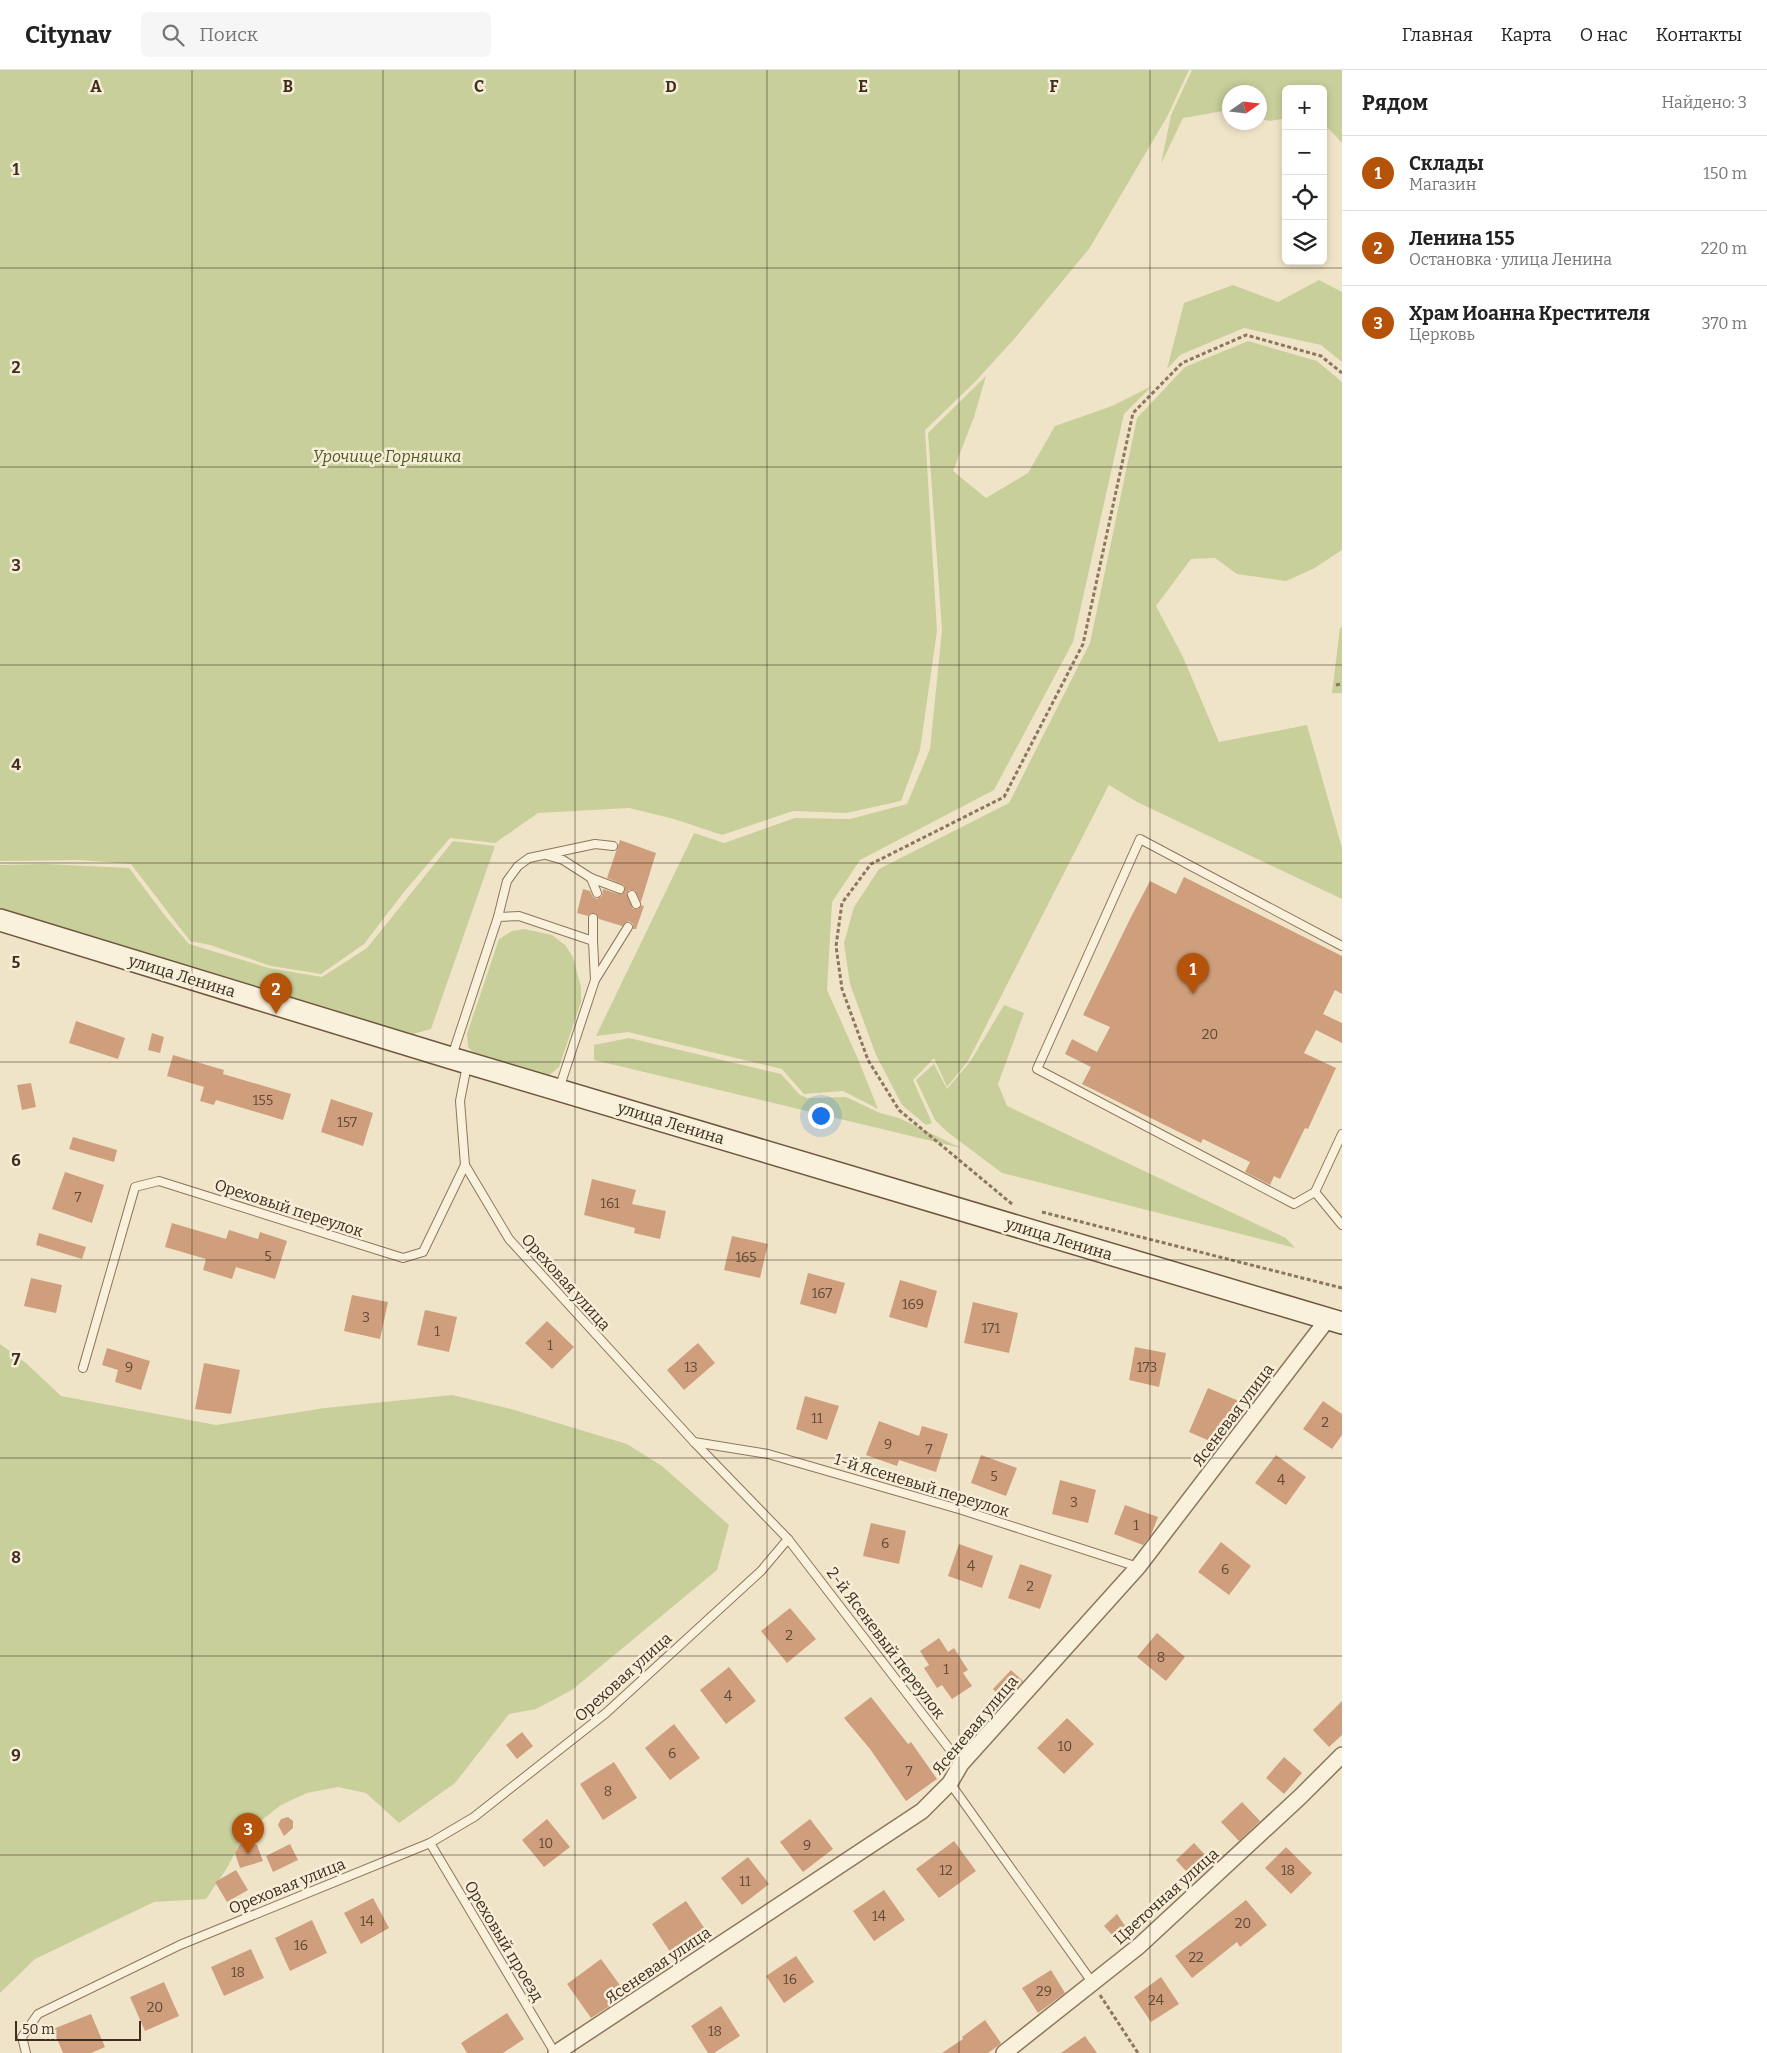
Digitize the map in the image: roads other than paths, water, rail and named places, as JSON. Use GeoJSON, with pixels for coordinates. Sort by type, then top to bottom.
{"type":"FeatureCollection","features":[{"type":"Feature","properties":{"kind":"main road","name":"улица Ленина"},"geometry":{"type":"LineString","coordinates":[[0,920],[460,1060],[1335,1321]]}},
{"type":"Feature","properties":{"kind":"street","name":"Ясеневая улица"},"geometry":{"type":"LineString","coordinates":[[556,2053],[922,1811],[950,1783],[961,1764],[1138,1567],[1335,1321]]}},
{"type":"Feature","properties":{"kind":"street","name":"Цветочная улица"},"geometry":{"type":"LineString","coordinates":[[1004,2053],[1138,1946],[1301,1796],[1342,1755]]}},
{"type":"Feature","properties":{"kind":"lane"},"geometry":{"type":"LineString","coordinates":[[1342,946],[1140,839],[1036,1069],[1294,1204],[1315,1192],[1342,1134]]}},
{"type":"Feature","properties":{"kind":"lane"},"geometry":{"type":"LineString","coordinates":[[465,1165],[460,1101],[460,1060],[507,881],[518,866],[529,858],[595,844],[612,846]]}},
{"type":"Feature","properties":{"kind":"lane"},"geometry":{"type":"LineString","coordinates":[[544,854],[563,860],[591,878],[620,890]]}},
{"type":"Feature","properties":{"kind":"lane"},"geometry":{"type":"LineString","coordinates":[[591,878],[596,893]]}},
{"type":"Feature","properties":{"kind":"lane"},"geometry":{"type":"LineString","coordinates":[[632,895],[636,904]]}},
{"type":"Feature","properties":{"kind":"lane"},"geometry":{"type":"LineString","coordinates":[[498,917],[519,916],[593,941]]}},
{"type":"Feature","properties":{"kind":"lane"},"geometry":{"type":"LineString","coordinates":[[593,918],[595,980]]}},
{"type":"Feature","properties":{"kind":"lane"},"geometry":{"type":"LineString","coordinates":[[559,1089],[595,980],[628,927]]}},
{"type":"Feature","properties":{"kind":"lane","name":"Ореховый переулок"},"geometry":{"type":"LineString","coordinates":[[83,1368],[134,1187],[159,1181],[404,1258],[423,1252],[465,1165]]}},
{"type":"Feature","properties":{"kind":"lane","name":"Ореховая улица"},"geometry":{"type":"LineString","coordinates":[[26,2053],[22,2037],[38,2014],[180,1945],[430,1843],[474,1816],[606,1713],[761,1571],[788,1539],[694,1442],[509,1239],[465,1165]]}},
{"type":"Feature","properties":{"kind":"lane"},"geometry":{"type":"LineString","coordinates":[[1315,1192],[1342,1224]]}},
{"type":"Feature","properties":{"kind":"lane","name":"1-й Ясеневый переулок"},"geometry":{"type":"LineString","coordinates":[[694,1442],[768,1454],[962,1510],[1138,1567]]}},
{"type":"Feature","properties":{"kind":"lane","name":"2-й Ясеневый переулок"},"geometry":{"type":"LineString","coordinates":[[788,1539],[961,1764]]}},
{"type":"Feature","properties":{"kind":"lane"},"geometry":{"type":"LineString","coordinates":[[950,1783],[1092,1982]]}},
{"type":"Feature","properties":{"kind":"lane","name":"Ореховый проезд"},"geometry":{"type":"LineString","coordinates":[[430,1843],[556,2053]]}},
{"type":"Feature","properties":{"kind":"place","name":"Склады"},"geometry":{"type":"Point","coordinates":[1193,994]}},
{"type":"Feature","properties":{"kind":"place","name":"Ленина 155"},"geometry":{"type":"Point","coordinates":[276,1014]}},
{"type":"Feature","properties":{"kind":"place","name":"Храм Иоанна Крестителя"},"geometry":{"type":"Point","coordinates":[248,1854]}},
{"type":"Feature","properties":{"kind":"park label","name":"Урочище Горняшка"},"geometry":{"type":"Point","coordinates":[387,456]}}]}
